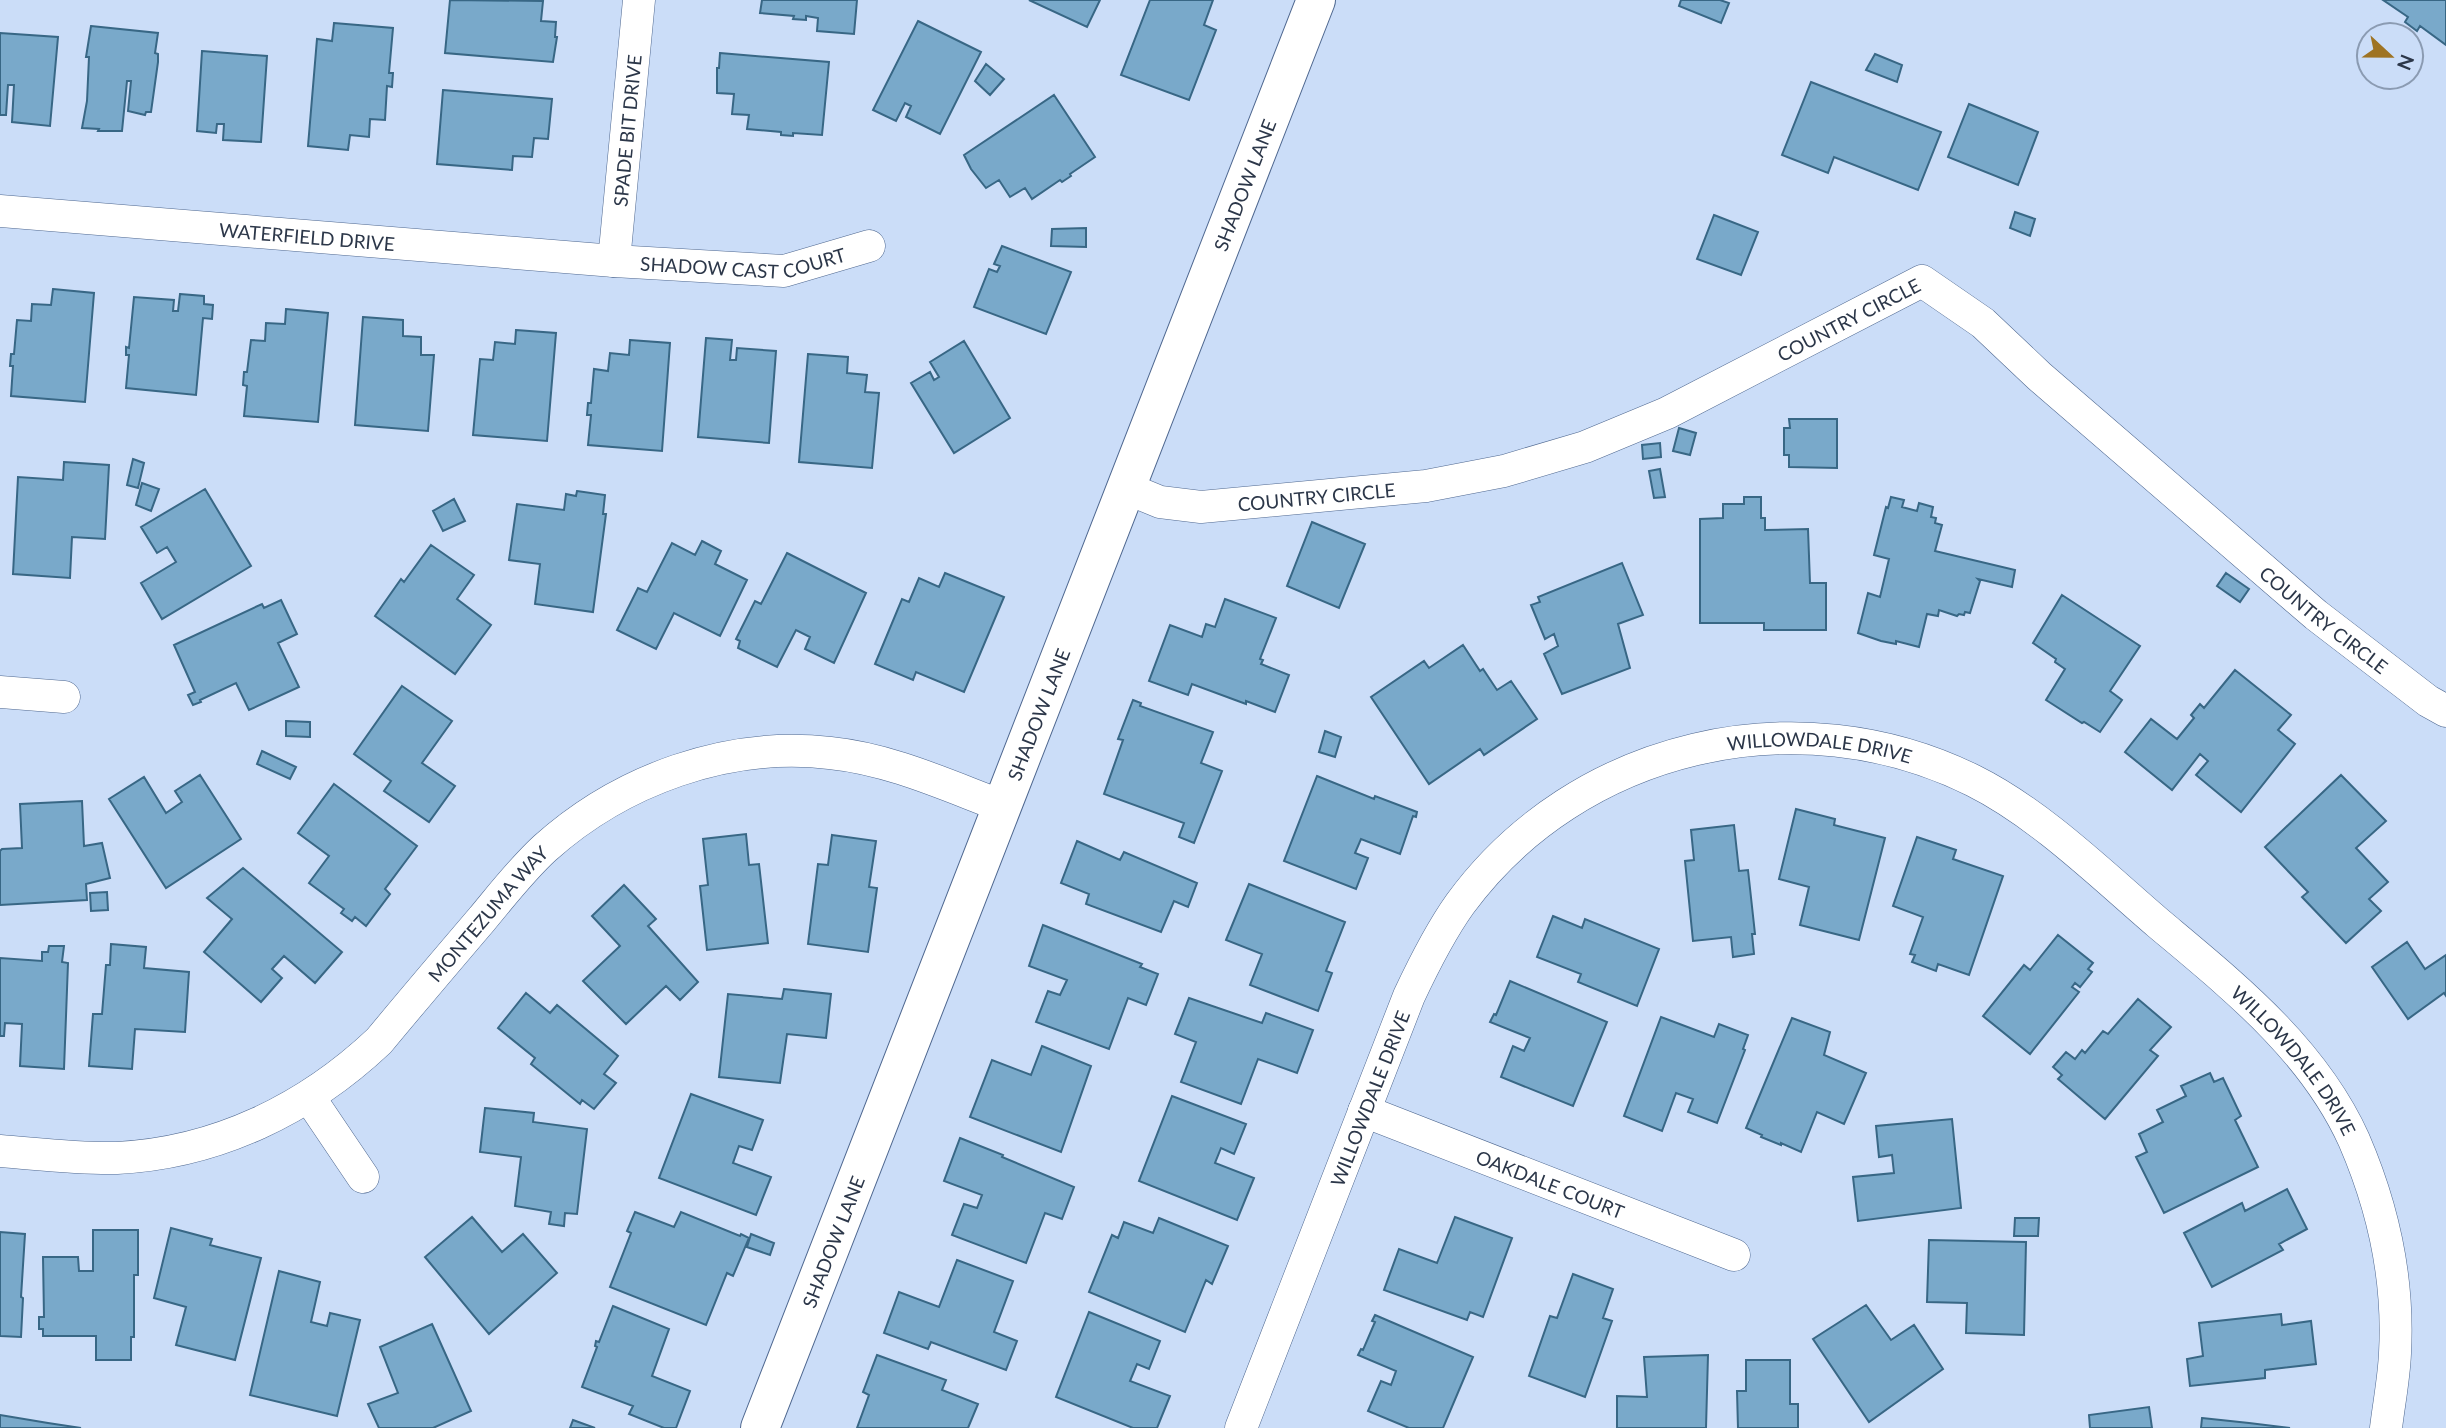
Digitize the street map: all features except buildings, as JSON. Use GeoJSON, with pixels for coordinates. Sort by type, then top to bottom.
{"type":"FeatureCollection","features":[{"type":"Feature","properties":{"kind":"street","name":"SPADE BIT DRIVE"},"geometry":{"type":"LineString","coordinates":[[614,261],[639,0]]}},
{"type":"Feature","properties":{"kind":"street","name":"SHADOW LANE"},"geometry":{"type":"LineString","coordinates":[[760,1428],[1316,0]]}},
{"type":"Feature","properties":{"kind":"street","name":"WATERFIELD DRIVE"},"geometry":{"type":"LineString","coordinates":[[0,211],[614,261]]}},
{"type":"Feature","properties":{"kind":"street","name":"SHADOW CAST COURT"},"geometry":{"type":"LineString","coordinates":[[614,261],[784,271],[869,246]]}},
{"type":"Feature","properties":{"kind":"street","name":"COUNTRY CIRCLE"},"geometry":{"type":"LineString","coordinates":[[1126,488],[1160,502],[1201,507],[1426,486],[1504,471],[1586,447],[1667,412],[1922,281],[1983,323],[2039,376],[2316,615],[2428,701],[2446,711]]}},
{"type":"Feature","properties":{"kind":"street"},"geometry":{"type":"LineString","coordinates":[[0,692],[64,697]]}},
{"type":"Feature","properties":{"kind":"street","name":"WILLOWDALE DRIVE"},"geometry":{"type":"LineString","coordinates":[[1241,1428],[1409,996],[1430,951],[1461,903],[1503,854],[1549,815],[1601,783],[1656,759],[1718,743],[1788,737],[1857,742],[1917,757],[1975,781],[2029,814],[2241,993],[2283,1034],[2321,1083],[2353,1138],[2380,1212],[2393,1281],[2395,1353],[2386,1428]]}},
{"type":"Feature","properties":{"kind":"street","name":"MONTEZUMA WAY"},"geometry":{"type":"LineString","coordinates":[[0,1152],[117,1158],[174,1151],[241,1132],[309,1097],[379,1041],[545,848],[595,809],[651,779],[707,761],[765,752],[829,752],[890,765],[1002,806]]}},
{"type":"Feature","properties":{"kind":"street"},"geometry":{"type":"LineString","coordinates":[[309,1097],[363,1177]]}},
{"type":"Feature","properties":{"kind":"street","name":"OAKDALE COURT"},"geometry":{"type":"LineString","coordinates":[[1364,1111],[1734,1255]]}}]}
